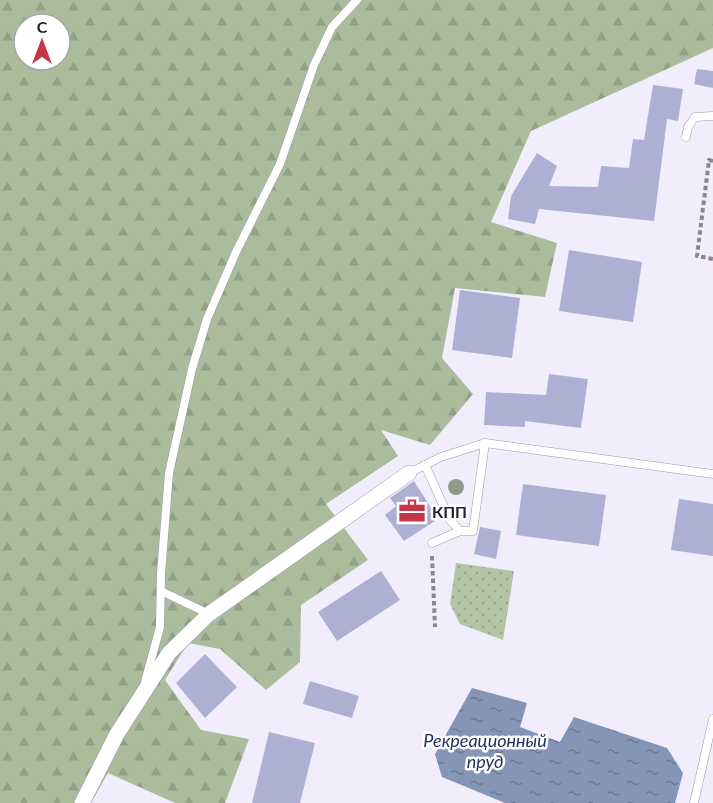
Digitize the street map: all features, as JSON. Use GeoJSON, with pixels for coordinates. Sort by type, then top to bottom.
{"type":"FeatureCollection","features":[{"type":"Feature","properties":{"kind":"street"},"geometry":{"type":"LineString","coordinates":[[82,803],[98,767],[169,652],[210,614],[409,473]]}},
{"type":"Feature","properties":{"kind":"lane"},"geometry":{"type":"LineString","coordinates":[[140,700],[160,627],[160,591],[169,473],[192,369],[207,319],[236,252],[280,164],[314,65],[332,27],[357,0]]}},
{"type":"Feature","properties":{"kind":"lane"},"geometry":{"type":"LineString","coordinates":[[686,137],[688,127],[694,117],[713,116]]}},
{"type":"Feature","properties":{"kind":"lane"},"geometry":{"type":"LineString","coordinates":[[432,543],[460,531],[473,531],[485,443]]}},
{"type":"Feature","properties":{"kind":"lane"},"geometry":{"type":"LineString","coordinates":[[409,473],[485,443],[713,474]]}},
{"type":"Feature","properties":{"kind":"lane"},"geometry":{"type":"LineString","coordinates":[[425,465],[450,520],[460,531]]}},
{"type":"Feature","properties":{"kind":"lane"},"geometry":{"type":"LineString","coordinates":[[160,591],[210,614]]}},
{"type":"Feature","properties":{"kind":"lane"},"geometry":{"type":"LineString","coordinates":[[694,803],[713,719]]}},
{"type":"Feature","properties":{"kind":"path"},"geometry":{"type":"LineString","coordinates":[[713,161],[709,160],[697,256],[713,259]]}},
{"type":"Feature","properties":{"kind":"path"},"geometry":{"type":"LineString","coordinates":[[432,543],[435,627]]}},
{"type":"Feature","properties":{"kind":"green space"},"geometry":{"type":"Polygon","coordinates":[[[0,0],[713,0],[713,48],[531,131],[491,222],[557,243],[545,297],[455,288],[442,358],[473,394],[430,445],[381,430],[398,456],[326,504],[368,560],[301,605],[300,662],[266,690],[220,649],[188,643],[165,680],[201,730],[249,739],[225,803],[175,803],[108,773],[91,803],[0,803],[0,0]]]}},
{"type":"Feature","properties":{"kind":"green space"},"geometry":{"type":"Polygon","coordinates":[[[456,563],[514,571],[503,640],[460,624],[450,604],[456,563]]]}},
{"type":"Feature","properties":{"kind":"water","name":"Рекреационный пруд"},"geometry":{"type":"Polygon","coordinates":[[[472,688],[527,703],[520,727],[560,742],[574,717],[667,748],[683,773],[675,803],[505,803],[442,777],[435,754],[472,688]]]}},
{"type":"Feature","properties":{"kind":"building"},"geometry":{"type":"Polygon","coordinates":[[[697,69],[713,71],[713,88],[694,84],[697,69]]]}},
{"type":"Feature","properties":{"kind":"building"},"geometry":{"type":"Polygon","coordinates":[[[653,85],[683,89],[678,121],[667,119],[654,221],[539,209],[535,224],[508,219],[511,196],[537,153],[557,166],[549,186],[598,187],[601,166],[629,168],[633,139],[644,140],[653,85]]]}},
{"type":"Feature","properties":{"kind":"building"},"geometry":{"type":"Polygon","coordinates":[[[569,250],[642,262],[633,322],[559,311],[569,250]]]}},
{"type":"Feature","properties":{"kind":"building"},"geometry":{"type":"Polygon","coordinates":[[[460,290],[520,298],[512,358],[452,350],[460,290]]]}},
{"type":"Feature","properties":{"kind":"building"},"geometry":{"type":"Polygon","coordinates":[[[549,374],[588,379],[581,428],[525,421],[525,427],[484,425],[486,392],[546,395],[549,374]]]}},
{"type":"Feature","properties":{"kind":"building","name":"КПП"},"geometry":{"type":"Polygon","coordinates":[[[414,481],[438,519],[404,541],[385,515],[396,506],[390,498],[414,481]]]}},
{"type":"Feature","properties":{"kind":"building"},"geometry":{"type":"Polygon","coordinates":[[[523,484],[606,495],[599,546],[516,535],[523,484]]]}},
{"type":"Feature","properties":{"kind":"building"},"geometry":{"type":"Polygon","coordinates":[[[679,499],[713,504],[713,556],[671,550],[679,499]]]}},
{"type":"Feature","properties":{"kind":"building"},"geometry":{"type":"Polygon","coordinates":[[[480,527],[501,531],[496,559],[474,554],[480,527]]]}},
{"type":"Feature","properties":{"kind":"building"},"geometry":{"type":"Polygon","coordinates":[[[381,571],[400,600],[337,641],[318,612],[381,571]]]}},
{"type":"Feature","properties":{"kind":"building"},"geometry":{"type":"Polygon","coordinates":[[[205,654],[237,687],[205,718],[176,683],[205,654]]]}},
{"type":"Feature","properties":{"kind":"building"},"geometry":{"type":"Polygon","coordinates":[[[310,681],[359,696],[352,718],[303,704],[310,681]]]}},
{"type":"Feature","properties":{"kind":"building"},"geometry":{"type":"Polygon","coordinates":[[[269,732],[315,743],[300,803],[252,803],[269,732]]]}},
{"type":"Feature","properties":{"kind":"place","name":"КПП"},"geometry":{"type":"Point","coordinates":[412,511]}}]}
